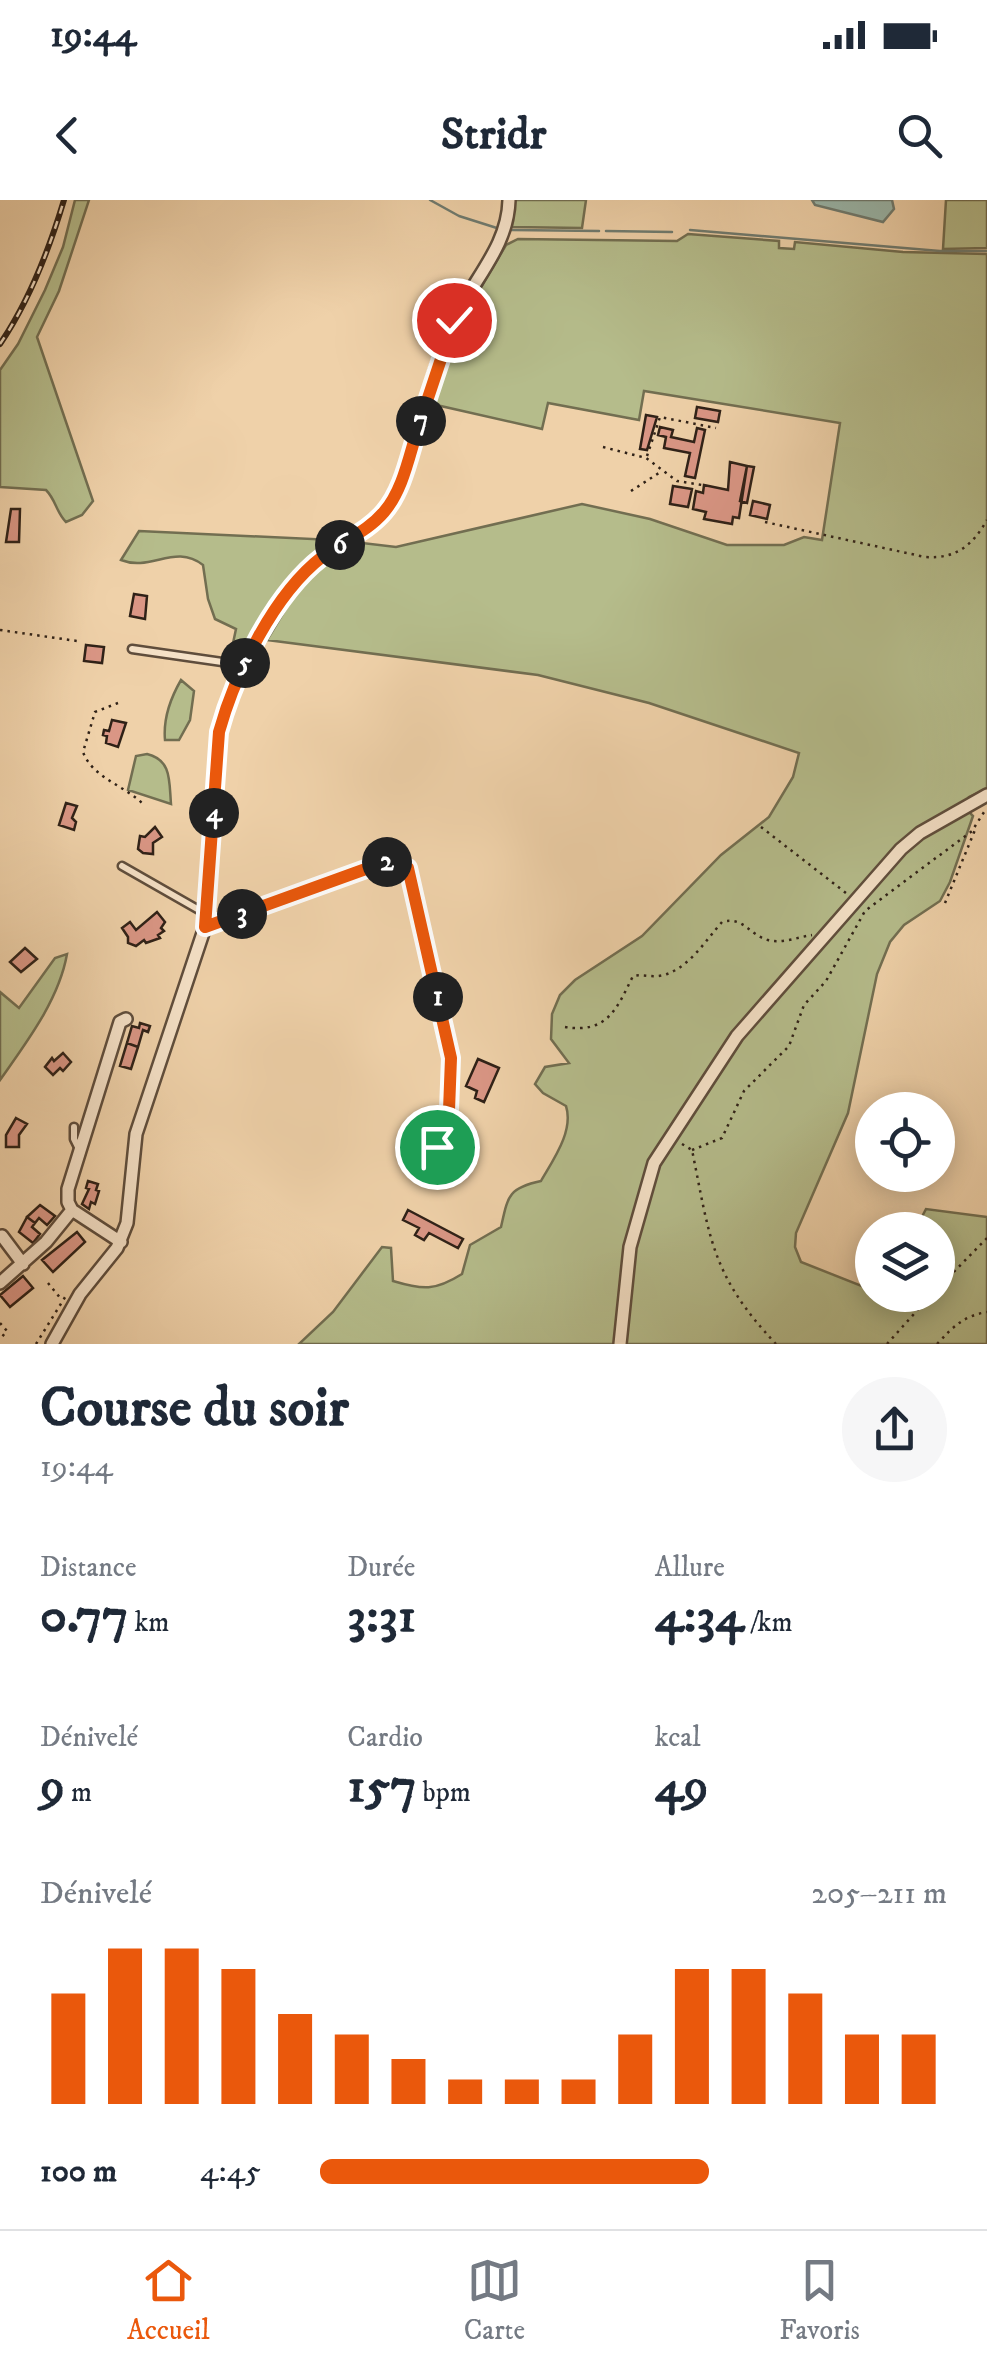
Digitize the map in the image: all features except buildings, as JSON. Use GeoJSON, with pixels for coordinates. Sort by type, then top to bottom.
{"type":"FeatureCollection","features":[{"type":"Feature","properties":{"kind":"street"},"geometry":{"type":"LineString","coordinates":[[52,1344],[80,1294],[121,1242],[128,1223],[136,1134],[206,921],[219,732],[244,665],[301,574],[371,526],[386,510],[400,484],[454,320],[504,235],[509,200]]}},
{"type":"Feature","properties":{"kind":"street"},"geometry":{"type":"LineString","coordinates":[[620,1344],[630,1247],[654,1163],[737,1036],[901,849],[920,833],[987,795]]}},
{"type":"Feature","properties":{"kind":"street"},"geometry":{"type":"LineString","coordinates":[[121,1242],[72,1210],[67,1192],[120,1022],[126,1018]]}},
{"type":"Feature","properties":{"kind":"street"},"geometry":{"type":"LineString","coordinates":[[0,1283],[23,1264],[72,1210]]}},
{"type":"Feature","properties":{"kind":"street"},"geometry":{"type":"LineString","coordinates":[[2,1236],[23,1264]]}},
{"type":"Feature","properties":{"kind":"lane"},"geometry":{"type":"LineString","coordinates":[[132,649],[244,665]]}},
{"type":"Feature","properties":{"kind":"lane"},"geometry":{"type":"LineString","coordinates":[[122,866],[206,921],[388,862],[408,868],[451,1058],[449,1110],[437,1147]]}},
{"type":"Feature","properties":{"kind":"lane"},"geometry":{"type":"LineString","coordinates":[[74,1127],[75,1145],[80,1150]]}},
{"type":"Feature","properties":{"kind":"path"},"geometry":{"type":"LineString","coordinates":[[646,458],[660,417],[716,428]]}},
{"type":"Feature","properties":{"kind":"path"},"geometry":{"type":"LineString","coordinates":[[603,447],[646,458],[677,481],[702,485]]}},
{"type":"Feature","properties":{"kind":"path"},"geometry":{"type":"LineString","coordinates":[[631,490],[663,470]]}},
{"type":"Feature","properties":{"kind":"path"},"geometry":{"type":"LineString","coordinates":[[765,522],[943,558],[968,546],[987,520]]}},
{"type":"Feature","properties":{"kind":"path"},"geometry":{"type":"LineString","coordinates":[[0,630],[77,640]]}},
{"type":"Feature","properties":{"kind":"path"},"geometry":{"type":"LineString","coordinates":[[118,703],[95,712],[83,752],[96,773],[128,790],[142,803]]}},
{"type":"Feature","properties":{"kind":"path"},"geometry":{"type":"LineString","coordinates":[[945,903],[987,808]]}},
{"type":"Feature","properties":{"kind":"path"},"geometry":{"type":"LineString","coordinates":[[692,1150],[722,1138],[744,1091],[788,1046],[804,1005],[826,981],[865,911],[976,826]]}},
{"type":"Feature","properties":{"kind":"path"},"geometry":{"type":"LineString","coordinates":[[761,827],[855,900]]}},
{"type":"Feature","properties":{"kind":"path"},"geometry":{"type":"LineString","coordinates":[[565,1026],[576,1028],[603,1022],[621,1005],[633,976],[671,973],[685,964],[722,922],[743,922],[753,933],[768,940],[824,936]]}},
{"type":"Feature","properties":{"kind":"path"},"geometry":{"type":"LineString","coordinates":[[670,1137],[692,1150],[712,1250],[722,1274],[747,1313],[776,1344]]}},
{"type":"Feature","properties":{"kind":"path"},"geometry":{"type":"LineString","coordinates":[[955,1271],[987,1238]]}},
{"type":"Feature","properties":{"kind":"path"},"geometry":{"type":"LineString","coordinates":[[48,1283],[62,1300]]}},
{"type":"Feature","properties":{"kind":"path"},"geometry":{"type":"LineString","coordinates":[[887,1344],[916,1312]]}},
{"type":"Feature","properties":{"kind":"path"},"geometry":{"type":"LineString","coordinates":[[937,1344],[956,1323],[987,1312]]}},
{"type":"Feature","properties":{"kind":"path"},"geometry":{"type":"LineString","coordinates":[[0,1323],[7,1332],[0,1340]]}},
{"type":"Feature","properties":{"kind":"green space"},"geometry":{"type":"Polygon","coordinates":[[[75,200],[89,200],[59,291],[37,337],[93,501],[82,515],[66,522],[46,490],[0,487],[0,370],[45,290],[63,247],[75,200]]]}},
{"type":"Feature","properties":{"kind":"green space"},"geometry":{"type":"Polygon","coordinates":[[[513,200],[586,200],[582,228],[512,227],[513,200]]]}},
{"type":"Feature","properties":{"kind":"green space"},"geometry":{"type":"Polygon","coordinates":[[[946,200],[987,200],[987,248],[943,249],[946,200]]]}},
{"type":"Feature","properties":{"kind":"green space"},"geometry":{"type":"Polygon","coordinates":[[[688,234],[779,241],[779,248],[794,249],[795,242],[903,252],[987,254],[987,789],[969,797],[973,816],[940,901],[904,925],[890,942],[877,974],[848,1113],[796,1233],[795,1247],[801,1262],[855,1283],[855,1312],[955,1312],[955,1213],[987,1217],[987,1344],[299,1344],[333,1312],[382,1247],[391,1248],[393,1281],[429,1287],[462,1274],[470,1245],[501,1227],[508,1201],[516,1190],[541,1181],[565,1135],[566,1106],[535,1084],[545,1067],[569,1063],[551,1039],[552,1014],[560,995],[575,980],[642,936],[721,855],[769,817],[793,777],[799,753],[649,703],[538,675],[267,640],[302,582],[354,542],[396,547],[582,504],[650,519],[727,545],[784,545],[804,537],[822,540],[840,423],[644,391],[639,420],[548,403],[542,429],[432,404],[461,321],[506,245],[518,239],[677,241],[688,234]]]}},
{"type":"Feature","properties":{"kind":"green space"},"geometry":{"type":"Polygon","coordinates":[[[139,531],[334,540],[292,578],[241,655],[232,648],[236,629],[215,619],[203,565],[183,557],[143,563],[121,560],[139,531]]]}},
{"type":"Feature","properties":{"kind":"green space"},"geometry":{"type":"Polygon","coordinates":[[[181,680],[194,691],[190,720],[179,740],[165,740],[168,709],[181,680]]]}},
{"type":"Feature","properties":{"kind":"green space"},"geometry":{"type":"Polygon","coordinates":[[[147,754],[165,766],[171,804],[128,790],[136,756],[147,754]]]}},
{"type":"Feature","properties":{"kind":"green space"},"geometry":{"type":"Polygon","coordinates":[[[67,954],[49,1004],[0,1080],[0,992],[19,1008],[55,958],[67,954]]]}},
{"type":"Feature","properties":{"kind":"shaded area"},"geometry":{"type":"Polygon","coordinates":[[[812,200],[892,200],[894,209],[883,222],[815,205],[812,200]]]}},
{"type":"Feature","properties":{"kind":"waterway"},"geometry":{"type":"LineString","coordinates":[[430,200],[459,216],[500,229]]}},
{"type":"Feature","properties":{"kind":"waterway"},"geometry":{"type":"LineString","coordinates":[[512,230],[599,231]]}},
{"type":"Feature","properties":{"kind":"waterway"},"geometry":{"type":"LineString","coordinates":[[690,230],[940,251],[987,251]]}},
{"type":"Feature","properties":{"kind":"waterway"},"geometry":{"type":"LineString","coordinates":[[606,231],[672,232]]}},
{"type":"Feature","properties":{"kind":"railway"},"geometry":{"type":"LineString","coordinates":[[0,344],[38,274],[64,200]]}},
{"type":"Feature","properties":{"kind":"route"},"geometry":{"type":"LineString","coordinates":[[437,1147],[449,1110],[451,1058],[408,868],[388,862],[374,866],[205,927],[219,732],[226,708],[244,665],[301,574],[371,526],[386,510],[400,484],[454,320]]}}]}
